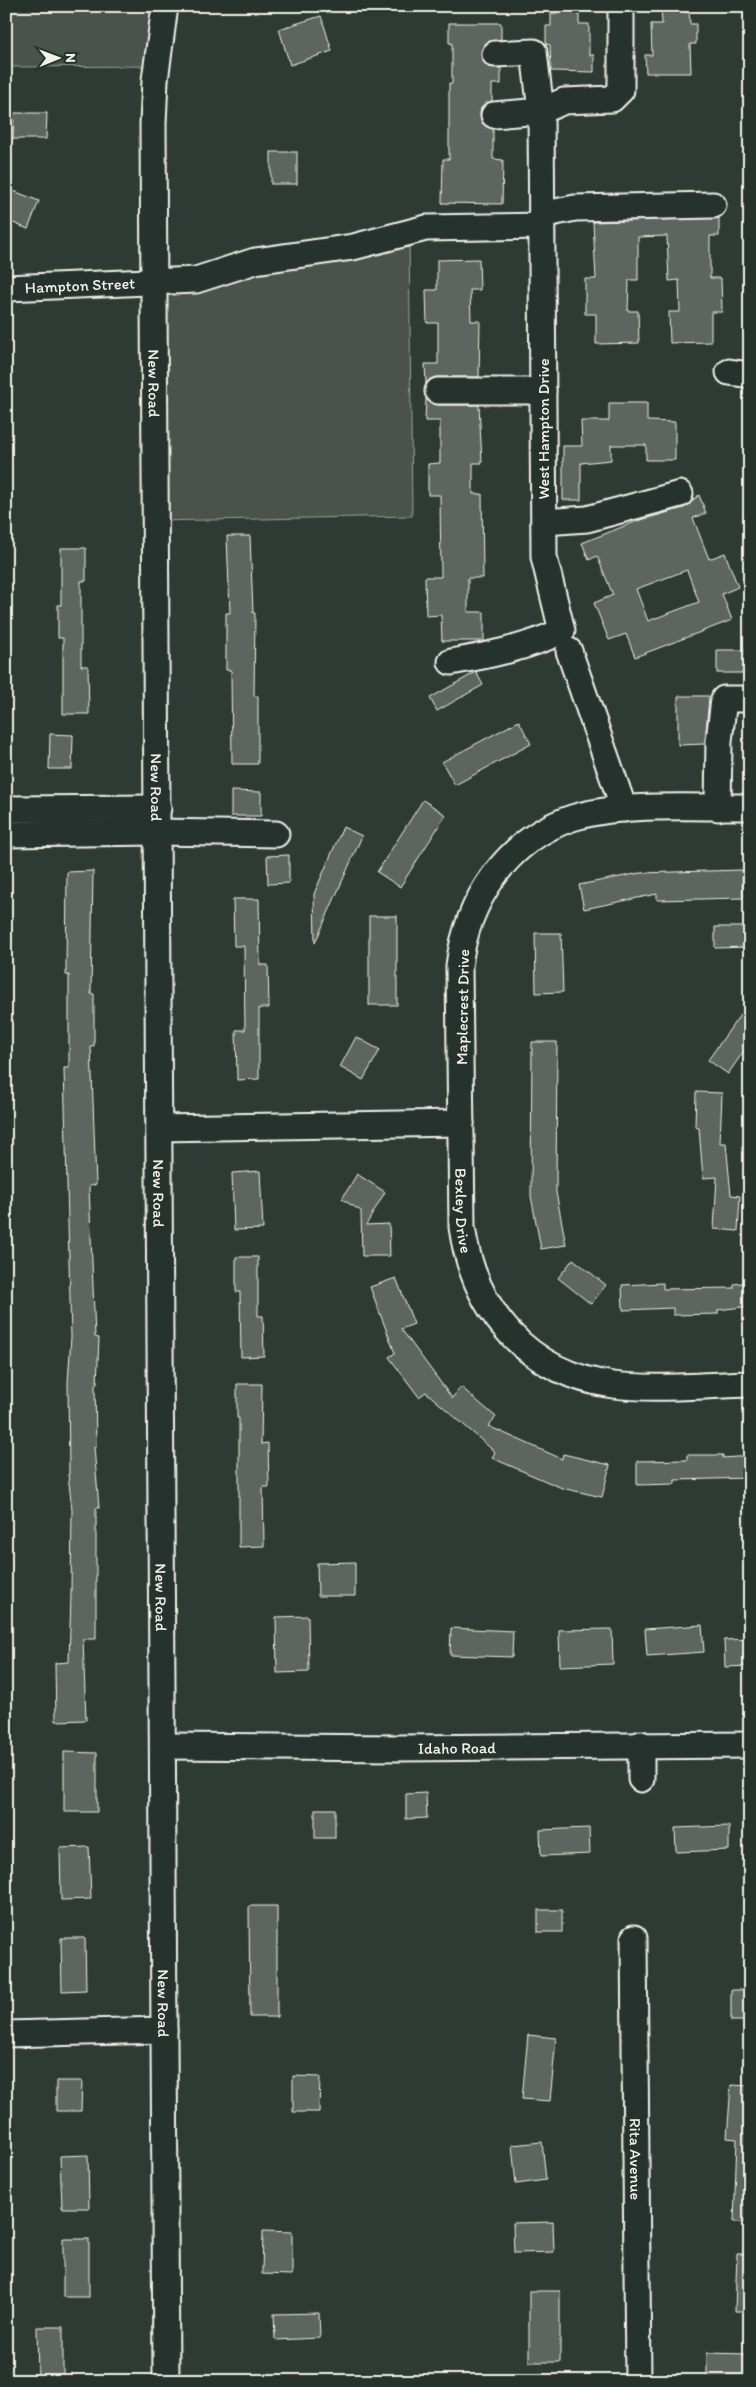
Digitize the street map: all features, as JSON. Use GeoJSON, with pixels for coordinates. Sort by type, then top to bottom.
{"type":"FeatureCollection","features":[{"type":"Feature","properties":{"kind":"street","name":"New Road"},"geometry":{"type":"LineString","coordinates":[[165,6],[155,80],[153,124],[166,2381]]}},
{"type":"Feature","properties":{"kind":"street"},"geometry":{"type":"LineString","coordinates":[[494,114],[541,111],[564,101],[612,99],[621,90],[621,6]]}},
{"type":"Feature","properties":{"kind":"street","name":"West Hampton Drive"},"geometry":{"type":"LineString","coordinates":[[495,54],[534,52],[541,111],[544,557],[566,641],[624,809]]}},
{"type":"Feature","properties":{"kind":"street"},"geometry":{"type":"LineString","coordinates":[[154,282],[196,280],[255,261],[352,247],[426,228],[541,211],[575,208],[713,205]]}},
{"type":"Feature","properties":{"kind":"street","name":"Hampton Street"},"geometry":{"type":"LineString","coordinates":[[6,288],[154,282]]}},
{"type":"Feature","properties":{"kind":"street"},"geometry":{"type":"LineString","coordinates":[[438,391],[543,391]]}},
{"type":"Feature","properties":{"kind":"street"},"geometry":{"type":"LineString","coordinates":[[544,522],[587,519],[680,494]]}},
{"type":"Feature","properties":{"kind":"street"},"geometry":{"type":"LineString","coordinates":[[451,662],[515,650],[543,640],[566,641]]}},
{"type":"Feature","properties":{"kind":"street"},"geometry":{"type":"LineString","coordinates":[[718,808],[719,741],[724,699],[750,699]]}},
{"type":"Feature","properties":{"kind":"street","name":"Maplecrest Drive"},"geometry":{"type":"LineString","coordinates":[[461,1123],[459,966],[464,934],[478,900],[505,862],[541,833],[574,818],[624,809],[750,807]]}},
{"type":"Feature","properties":{"kind":"street"},"geometry":{"type":"LineString","coordinates":[[6,809],[158,820],[276,834]]}},
{"type":"Feature","properties":{"kind":"street"},"geometry":{"type":"LineString","coordinates":[[6,834],[158,820]]}},
{"type":"Feature","properties":{"kind":"street"},"geometry":{"type":"LineString","coordinates":[[160,1128],[461,1123]]}},
{"type":"Feature","properties":{"kind":"street","name":"Bexley Drive"},"geometry":{"type":"LineString","coordinates":[[461,1123],[462,1227],[466,1250],[482,1295],[496,1317],[516,1340],[551,1365],[591,1381],[638,1386],[750,1384]]}},
{"type":"Feature","properties":{"kind":"street"},"geometry":{"type":"LineString","coordinates":[[641,1744],[641,1779]]}},
{"type":"Feature","properties":{"kind":"street","name":"Idaho Road"},"geometry":{"type":"LineString","coordinates":[[163,1746],[398,1748],[641,1744],[750,1745]]}},
{"type":"Feature","properties":{"kind":"street","name":"Rita Avenue"},"geometry":{"type":"LineString","coordinates":[[634,1938],[638,2381]]}},
{"type":"Feature","properties":{"kind":"street"},"geometry":{"type":"LineString","coordinates":[[6,2034],[164,2030]]}},
{"type":"Feature","properties":{"kind":"shaded area"},"geometry":{"type":"Polygon","coordinates":[[[6,6],[165,6],[157,66],[6,67],[6,6]]]}},
{"type":"Feature","properties":{"kind":"shaded area"},"geometry":{"type":"Polygon","coordinates":[[[409,231],[412,516],[156,521],[154,282],[409,231]]]}},
{"type":"Feature","properties":{"kind":"building"},"geometry":{"type":"Polygon","coordinates":[[[557,6],[579,6],[579,24],[589,24],[589,55],[594,55],[594,72],[551,71],[550,45],[546,44],[546,26],[551,26],[551,13],[557,13],[557,6]]]}},
{"type":"Feature","properties":{"kind":"building"},"geometry":{"type":"Polygon","coordinates":[[[661,6],[684,6],[685,12],[689,12],[690,24],[696,24],[696,44],[690,44],[691,73],[646,73],[645,55],[652,55],[651,24],[662,24],[661,6]]]}},
{"type":"Feature","properties":{"kind":"building"},"geometry":{"type":"Polygon","coordinates":[[[321,16],[332,51],[290,65],[279,29],[321,16]]]}},
{"type":"Feature","properties":{"kind":"building"},"geometry":{"type":"Polygon","coordinates":[[[449,23],[501,23],[501,39],[487,42],[481,54],[483,61],[488,67],[501,68],[501,84],[492,84],[492,101],[481,108],[480,116],[483,124],[493,129],[493,159],[503,160],[502,204],[442,203],[443,159],[449,159],[449,83],[452,84],[452,43],[449,43],[449,23]]]}},
{"type":"Feature","properties":{"kind":"building"},"geometry":{"type":"Polygon","coordinates":[[[14,113],[47,113],[46,139],[13,139],[14,113]]]}},
{"type":"Feature","properties":{"kind":"building"},"geometry":{"type":"Polygon","coordinates":[[[271,152],[297,152],[297,184],[271,184],[271,152]]]}},
{"type":"Feature","properties":{"kind":"building"},"geometry":{"type":"Polygon","coordinates":[[[6,188],[39,201],[28,229],[6,220],[6,188]]]}},
{"type":"Feature","properties":{"kind":"building"},"geometry":{"type":"Polygon","coordinates":[[[719,218],[719,236],[710,236],[710,278],[721,278],[722,312],[711,312],[711,342],[670,343],[669,312],[680,312],[679,280],[669,281],[667,236],[638,237],[638,280],[629,280],[628,311],[638,311],[639,343],[596,344],[596,314],[585,314],[585,279],[596,279],[593,222],[719,218]]]}},
{"type":"Feature","properties":{"kind":"building"},"geometry":{"type":"Polygon","coordinates":[[[479,259],[480,290],[470,290],[471,321],[480,321],[479,377],[438,377],[430,379],[426,384],[425,364],[438,364],[438,323],[427,323],[426,290],[437,290],[437,260],[479,259]]]}},
{"type":"Feature","properties":{"kind":"building"},"geometry":{"type":"Polygon","coordinates":[[[426,399],[438,405],[479,405],[482,463],[473,463],[473,494],[482,494],[483,578],[468,578],[468,612],[484,612],[484,641],[442,641],[441,615],[426,616],[425,577],[441,577],[440,495],[428,495],[428,464],[440,463],[440,421],[425,421],[426,399]]]}},
{"type":"Feature","properties":{"kind":"building"},"geometry":{"type":"Polygon","coordinates":[[[609,403],[647,403],[647,421],[675,422],[675,460],[646,460],[646,445],[611,445],[611,460],[581,463],[581,500],[563,500],[563,446],[582,446],[581,421],[609,421],[609,403]]]}},
{"type":"Feature","properties":{"kind":"building"},"geometry":{"type":"Polygon","coordinates":[[[699,495],[706,513],[693,518],[709,559],[725,553],[738,587],[722,594],[732,620],[635,657],[626,634],[609,640],[594,603],[613,595],[597,556],[589,560],[582,543],[637,521],[684,508],[699,495]],[[687,570],[636,589],[648,621],[699,602],[687,570]]]}},
{"type":"Feature","properties":{"kind":"building"},"geometry":{"type":"Polygon","coordinates":[[[227,536],[250,536],[253,613],[255,613],[254,696],[258,696],[258,764],[232,764],[231,670],[226,670],[226,613],[230,613],[227,536]]]}},
{"type":"Feature","properties":{"kind":"building"},"geometry":{"type":"Polygon","coordinates":[[[61,548],[86,548],[86,581],[81,581],[81,666],[88,666],[89,714],[63,714],[63,638],[58,638],[58,605],[61,605],[61,548]]]}},
{"type":"Feature","properties":{"kind":"building"},"geometry":{"type":"Polygon","coordinates":[[[717,650],[750,650],[750,673],[717,673],[717,650]]]}},
{"type":"Feature","properties":{"kind":"building"},"geometry":{"type":"Polygon","coordinates":[[[476,672],[483,685],[437,711],[430,698],[476,672]]]}},
{"type":"Feature","properties":{"kind":"building"},"geometry":{"type":"Polygon","coordinates":[[[678,696],[709,696],[705,744],[678,745],[678,696]]]}},
{"type":"Feature","properties":{"kind":"building"},"geometry":{"type":"Polygon","coordinates":[[[519,721],[531,744],[455,785],[442,762],[519,721]]]}},
{"type":"Feature","properties":{"kind":"building"},"geometry":{"type":"Polygon","coordinates":[[[50,734],[73,735],[72,769],[49,769],[50,734]]]}},
{"type":"Feature","properties":{"kind":"building"},"geometry":{"type":"Polygon","coordinates":[[[231,791],[261,792],[261,816],[231,816],[231,791]]]}},
{"type":"Feature","properties":{"kind":"building"},"geometry":{"type":"Polygon","coordinates":[[[423,800],[446,815],[400,887],[377,872],[423,800]]]}},
{"type":"Feature","properties":{"kind":"building"},"geometry":{"type":"Polygon","coordinates":[[[343,827],[362,836],[315,943],[314,894],[343,827]]]}},
{"type":"Feature","properties":{"kind":"building"},"geometry":{"type":"Polygon","coordinates":[[[289,855],[289,883],[268,884],[267,856],[289,855]]]}},
{"type":"Feature","properties":{"kind":"building"},"geometry":{"type":"Polygon","coordinates":[[[742,870],[743,898],[657,900],[657,894],[584,909],[579,885],[640,873],[742,870]]]}},
{"type":"Feature","properties":{"kind":"building"},"geometry":{"type":"Polygon","coordinates":[[[93,871],[91,994],[94,994],[94,1046],[91,1046],[96,1185],[89,1186],[95,1337],[99,1338],[97,1384],[95,1384],[96,1447],[94,1447],[99,1508],[96,1508],[96,1639],[83,1639],[86,1720],[56,1721],[55,1663],[69,1662],[71,1594],[72,1510],[68,1474],[68,1383],[71,1337],[64,1068],[69,1068],[69,975],[66,975],[67,872],[93,871]]]}},
{"type":"Feature","properties":{"kind":"building"},"geometry":{"type":"Polygon","coordinates":[[[233,899],[259,899],[260,965],[268,965],[269,1008],[259,1008],[259,1079],[237,1080],[236,1030],[245,1030],[244,946],[234,946],[233,899]]]}},
{"type":"Feature","properties":{"kind":"building"},"geometry":{"type":"Polygon","coordinates":[[[369,916],[397,916],[397,1005],[369,1005],[369,916]]]}},
{"type":"Feature","properties":{"kind":"building"},"geometry":{"type":"Polygon","coordinates":[[[715,927],[750,927],[750,947],[715,948],[715,927]]]}},
{"type":"Feature","properties":{"kind":"building"},"geometry":{"type":"Polygon","coordinates":[[[535,933],[561,933],[563,992],[536,993],[535,933]]]}},
{"type":"Feature","properties":{"kind":"building"},"geometry":{"type":"Polygon","coordinates":[[[740,1015],[750,1022],[750,1042],[728,1074],[708,1060],[740,1015]]]}},
{"type":"Feature","properties":{"kind":"building"},"geometry":{"type":"Polygon","coordinates":[[[356,1037],[380,1050],[363,1080],[340,1067],[356,1037]]]}},
{"type":"Feature","properties":{"kind":"building"},"geometry":{"type":"Polygon","coordinates":[[[532,1042],[557,1042],[556,1192],[566,1245],[541,1249],[531,1196],[532,1042]]]}},
{"type":"Feature","properties":{"kind":"building"},"geometry":{"type":"Polygon","coordinates":[[[696,1092],[722,1093],[720,1143],[726,1143],[731,1195],[740,1196],[738,1231],[714,1229],[717,1177],[703,1178],[699,1128],[695,1127],[696,1092]]]}},
{"type":"Feature","properties":{"kind":"building"},"geometry":{"type":"Polygon","coordinates":[[[260,1171],[263,1229],[234,1230],[232,1173],[260,1171]]]}},
{"type":"Feature","properties":{"kind":"building"},"geometry":{"type":"Polygon","coordinates":[[[357,1174],[385,1192],[366,1225],[389,1224],[390,1256],[362,1256],[361,1211],[342,1199],[357,1174]]]}},
{"type":"Feature","properties":{"kind":"building"},"geometry":{"type":"Polygon","coordinates":[[[236,1257],[258,1257],[258,1316],[263,1316],[264,1356],[241,1357],[240,1292],[236,1292],[236,1257]]]}},
{"type":"Feature","properties":{"kind":"building"},"geometry":{"type":"Polygon","coordinates":[[[573,1259],[606,1285],[591,1304],[558,1278],[573,1259]]]}},
{"type":"Feature","properties":{"kind":"building"},"geometry":{"type":"Polygon","coordinates":[[[396,1278],[414,1324],[401,1329],[452,1398],[461,1387],[496,1417],[488,1426],[562,1459],[563,1454],[610,1465],[602,1497],[562,1488],[492,1458],[495,1452],[426,1392],[419,1397],[389,1357],[395,1353],[370,1287],[396,1278]]]}},
{"type":"Feature","properties":{"kind":"building"},"geometry":{"type":"Polygon","coordinates":[[[750,1282],[750,1306],[718,1310],[718,1314],[673,1315],[673,1308],[623,1310],[622,1285],[663,1283],[663,1289],[734,1288],[734,1284],[750,1282]]]}},
{"type":"Feature","properties":{"kind":"building"},"geometry":{"type":"Polygon","coordinates":[[[237,1384],[262,1384],[261,1444],[268,1443],[269,1487],[263,1487],[264,1546],[239,1547],[239,1418],[237,1418],[237,1384]]]}},
{"type":"Feature","properties":{"kind":"building"},"geometry":{"type":"Polygon","coordinates":[[[687,1455],[723,1455],[723,1458],[750,1456],[750,1478],[675,1480],[675,1484],[637,1485],[637,1461],[687,1460],[687,1455]]]}},
{"type":"Feature","properties":{"kind":"building"},"geometry":{"type":"Polygon","coordinates":[[[355,1562],[355,1596],[318,1596],[317,1563],[355,1562]]]}},
{"type":"Feature","properties":{"kind":"building"},"geometry":{"type":"Polygon","coordinates":[[[308,1616],[309,1672],[277,1673],[276,1617],[308,1616]]]}},
{"type":"Feature","properties":{"kind":"building"},"geometry":{"type":"Polygon","coordinates":[[[702,1625],[704,1652],[647,1656],[645,1629],[702,1625]]]}},
{"type":"Feature","properties":{"kind":"building"},"geometry":{"type":"Polygon","coordinates":[[[451,1628],[513,1631],[512,1657],[450,1655],[451,1628]]]}},
{"type":"Feature","properties":{"kind":"building"},"geometry":{"type":"Polygon","coordinates":[[[612,1629],[613,1664],[560,1666],[559,1630],[612,1629]]]}},
{"type":"Feature","properties":{"kind":"building"},"geometry":{"type":"Polygon","coordinates":[[[750,1639],[750,1666],[725,1667],[724,1640],[750,1639]]]}},
{"type":"Feature","properties":{"kind":"building"},"geometry":{"type":"Polygon","coordinates":[[[64,1752],[97,1753],[97,1812],[64,1812],[64,1752]]]}},
{"type":"Feature","properties":{"kind":"building"},"geometry":{"type":"Polygon","coordinates":[[[426,1793],[427,1818],[406,1819],[406,1794],[426,1793]]]}},
{"type":"Feature","properties":{"kind":"building"},"geometry":{"type":"Polygon","coordinates":[[[315,1809],[335,1809],[335,1838],[315,1838],[315,1809]]]}},
{"type":"Feature","properties":{"kind":"building"},"geometry":{"type":"Polygon","coordinates":[[[729,1826],[729,1850],[676,1852],[675,1828],[729,1826]]]}},
{"type":"Feature","properties":{"kind":"building"},"geometry":{"type":"Polygon","coordinates":[[[589,1828],[590,1854],[541,1856],[540,1830],[589,1828]]]}},
{"type":"Feature","properties":{"kind":"building"},"geometry":{"type":"Polygon","coordinates":[[[89,1847],[91,1899],[61,1900],[60,1848],[89,1847]]]}},
{"type":"Feature","properties":{"kind":"building"},"geometry":{"type":"Polygon","coordinates":[[[249,1906],[277,1906],[277,2017],[250,2017],[249,1906]]]}},
{"type":"Feature","properties":{"kind":"building"},"geometry":{"type":"Polygon","coordinates":[[[538,1910],[562,1910],[562,1932],[538,1932],[538,1910]]]}},
{"type":"Feature","properties":{"kind":"building"},"geometry":{"type":"Polygon","coordinates":[[[61,1938],[85,1938],[86,1990],[62,1991],[61,1938]]]}},
{"type":"Feature","properties":{"kind":"building"},"geometry":{"type":"Polygon","coordinates":[[[731,1990],[750,1990],[750,2021],[731,2021],[731,1990]]]}},
{"type":"Feature","properties":{"kind":"building"},"geometry":{"type":"Polygon","coordinates":[[[528,2035],[556,2038],[550,2101],[522,2099],[528,2035]]]}},
{"type":"Feature","properties":{"kind":"building"},"geometry":{"type":"Polygon","coordinates":[[[293,2076],[320,2077],[319,2112],[293,2112],[293,2076]]]}},
{"type":"Feature","properties":{"kind":"building"},"geometry":{"type":"Polygon","coordinates":[[[56,2081],[82,2081],[81,2111],[56,2111],[56,2081]]]}},
{"type":"Feature","properties":{"kind":"building"},"geometry":{"type":"Polygon","coordinates":[[[731,2085],[750,2086],[750,2222],[734,2222],[737,2139],[727,2138],[731,2085]]]}},
{"type":"Feature","properties":{"kind":"building"},"geometry":{"type":"Polygon","coordinates":[[[542,2142],[546,2180],[516,2184],[512,2145],[542,2142]]]}},
{"type":"Feature","properties":{"kind":"building"},"geometry":{"type":"Polygon","coordinates":[[[88,2155],[89,2208],[62,2208],[60,2156],[88,2155]]]}},
{"type":"Feature","properties":{"kind":"building"},"geometry":{"type":"Polygon","coordinates":[[[553,2222],[554,2252],[514,2253],[513,2223],[553,2222]]]}},
{"type":"Feature","properties":{"kind":"building"},"geometry":{"type":"Polygon","coordinates":[[[263,2231],[292,2232],[292,2275],[262,2274],[263,2231]]]}},
{"type":"Feature","properties":{"kind":"building"},"geometry":{"type":"Polygon","coordinates":[[[63,2239],[89,2239],[89,2297],[63,2297],[63,2239]]]}},
{"type":"Feature","properties":{"kind":"building"},"geometry":{"type":"Polygon","coordinates":[[[737,2254],[750,2254],[750,2311],[735,2311],[737,2254]]]}},
{"type":"Feature","properties":{"kind":"building"},"geometry":{"type":"Polygon","coordinates":[[[529,2291],[560,2291],[560,2362],[529,2362],[529,2291]]]}},
{"type":"Feature","properties":{"kind":"building"},"geometry":{"type":"Polygon","coordinates":[[[319,2313],[320,2338],[275,2340],[274,2314],[319,2313]]]}},
{"type":"Feature","properties":{"kind":"building"},"geometry":{"type":"Polygon","coordinates":[[[37,2327],[63,2327],[63,2381],[38,2381],[37,2327]]]}},
{"type":"Feature","properties":{"kind":"building"},"geometry":{"type":"Polygon","coordinates":[[[707,2353],[749,2354],[749,2381],[707,2381],[707,2353]]]}}]}
